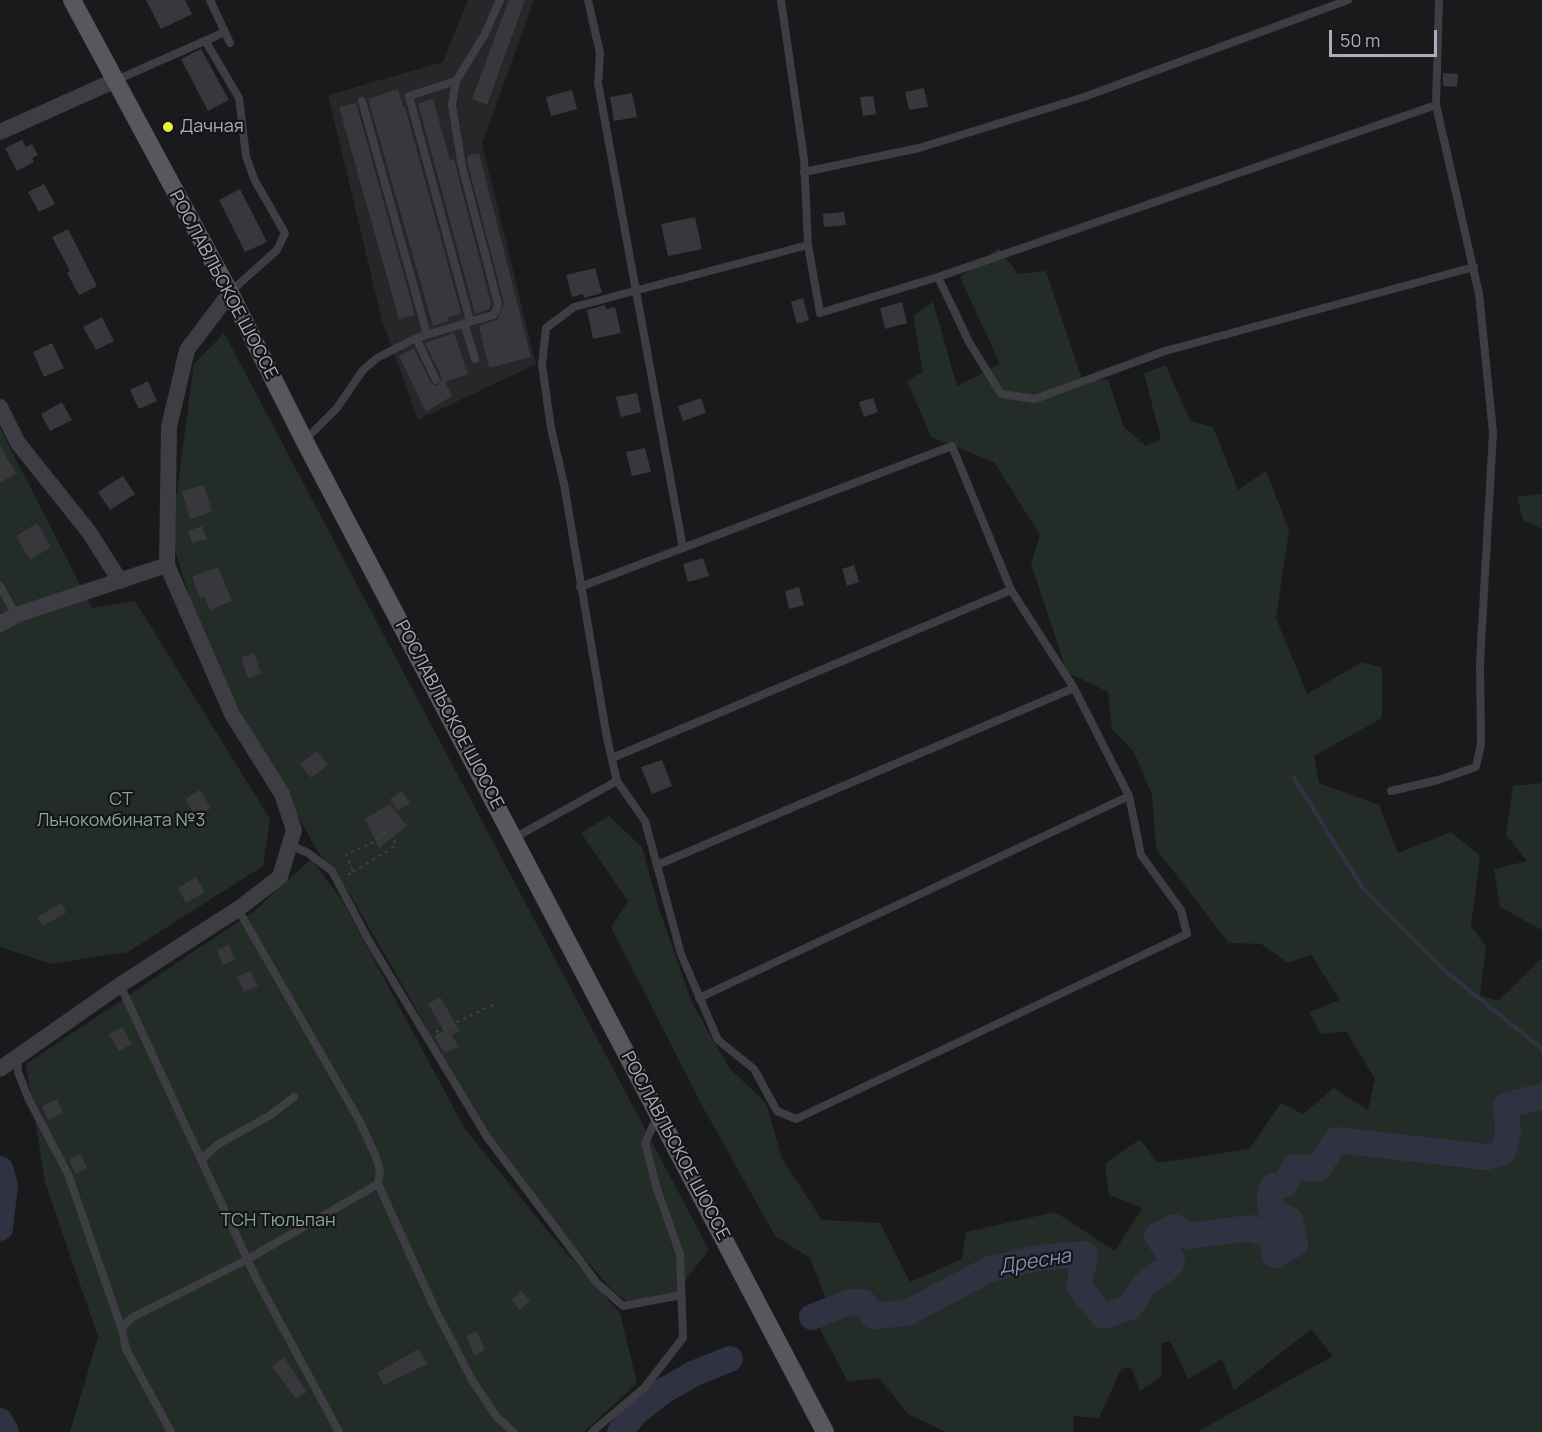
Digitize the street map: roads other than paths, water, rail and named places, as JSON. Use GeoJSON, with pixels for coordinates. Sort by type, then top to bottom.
{"type":"FeatureCollection","features":[{"type":"Feature","properties":{"kind":"main road","name":"РОСЛАВЛЬСКОЕ ШОССЕ"},"geometry":{"type":"LineString","coordinates":[[72,0],[230,292],[304,440],[825,1432]]}},
{"type":"Feature","properties":{"kind":"street"},"geometry":{"type":"LineString","coordinates":[[0,132],[114,81]]}},
{"type":"Feature","properties":{"kind":"street"},"geometry":{"type":"LineString","coordinates":[[0,1069],[120,985],[238,909],[280,877],[290,845],[294,830],[282,794],[232,714],[167,565],[169,427],[187,350],[230,292]]}},
{"type":"Feature","properties":{"kind":"street"},"geometry":{"type":"LineString","coordinates":[[0,407],[18,443],[89,532],[120,581]]}},
{"type":"Feature","properties":{"kind":"street"},"geometry":{"type":"LineString","coordinates":[[0,624],[16,615],[167,565]]}},
{"type":"Feature","properties":{"kind":"lane"},"geometry":{"type":"LineString","coordinates":[[210,0],[230,43]]}},
{"type":"Feature","properties":{"kind":"lane"},"geometry":{"type":"LineString","coordinates":[[304,440],[337,408],[363,370],[377,358],[416,338],[493,315],[498,304],[462,166],[452,105],[456,81],[485,34],[500,0]]}},
{"type":"Feature","properties":{"kind":"lane"},"geometry":{"type":"LineString","coordinates":[[588,0],[600,53],[598,83],[683,548]]}},
{"type":"Feature","properties":{"kind":"lane"},"geometry":{"type":"LineString","coordinates":[[781,0],[804,172],[808,245],[820,313],[938,277],[1436,105]]}},
{"type":"Feature","properties":{"kind":"lane"},"geometry":{"type":"LineString","coordinates":[[804,172],[919,148],[1084,97],[1348,0]]}},
{"type":"Feature","properties":{"kind":"lane"},"geometry":{"type":"LineString","coordinates":[[1390,791],[1438,780],[1476,766],[1481,744],[1480,663],[1493,432],[1474,267],[1436,105],[1439,0]]}},
{"type":"Feature","properties":{"kind":"lane"},"geometry":{"type":"LineString","coordinates":[[114,81],[225,32]]}},
{"type":"Feature","properties":{"kind":"lane"},"geometry":{"type":"LineString","coordinates":[[206,42],[239,98],[246,156],[254,179],[285,233],[277,250],[230,292]]}},
{"type":"Feature","properties":{"kind":"lane"},"geometry":{"type":"LineString","coordinates":[[456,81],[409,96],[475,359]]}},
{"type":"Feature","properties":{"kind":"lane"},"geometry":{"type":"LineString","coordinates":[[362,101],[427,334]]}},
{"type":"Feature","properties":{"kind":"lane"},"geometry":{"type":"LineString","coordinates":[[580,587],[952,446],[1011,590],[1074,688],[1129,796],[1141,855],[1181,910],[1187,934],[796,1119],[777,1111],[753,1069],[718,1040],[681,954],[645,821],[617,781],[580,587],[542,365],[546,328],[574,307],[808,245]]}},
{"type":"Feature","properties":{"kind":"lane"},"geometry":{"type":"LineString","coordinates":[[938,277],[969,342],[1001,394],[1035,399],[1165,351],[1474,267]]}},
{"type":"Feature","properties":{"kind":"lane"},"geometry":{"type":"LineString","coordinates":[[416,338],[436,380]]}},
{"type":"Feature","properties":{"kind":"lane"},"geometry":{"type":"LineString","coordinates":[[0,586],[16,615]]}},
{"type":"Feature","properties":{"kind":"lane"},"geometry":{"type":"LineString","coordinates":[[612,758],[1011,590]]}},
{"type":"Feature","properties":{"kind":"lane"},"geometry":{"type":"LineString","coordinates":[[657,864],[1074,688]]}},
{"type":"Feature","properties":{"kind":"lane"},"geometry":{"type":"LineString","coordinates":[[514,838],[617,781]]}},
{"type":"Feature","properties":{"kind":"lane"},"geometry":{"type":"LineString","coordinates":[[699,998],[1129,796]]}},
{"type":"Feature","properties":{"kind":"lane"},"geometry":{"type":"LineString","coordinates":[[290,845],[308,853],[332,871],[369,940],[487,1137],[597,1283],[623,1306],[681,1295]]}},
{"type":"Feature","properties":{"kind":"lane"},"geometry":{"type":"LineString","coordinates":[[238,909],[359,1120],[376,1157],[380,1171],[378,1184],[424,1287],[472,1380],[496,1416],[513,1432]]}},
{"type":"Feature","properties":{"kind":"lane"},"geometry":{"type":"LineString","coordinates":[[120,985],[284,1334],[339,1432]]}},
{"type":"Feature","properties":{"kind":"lane"},"geometry":{"type":"LineString","coordinates":[[17,1056],[18,1072],[29,1100],[68,1174],[122,1330],[126,1349],[171,1432]]}},
{"type":"Feature","properties":{"kind":"lane"},"geometry":{"type":"LineString","coordinates":[[202,1159],[217,1145],[283,1107],[294,1097]]}},
{"type":"Feature","properties":{"kind":"lane"},"geometry":{"type":"LineString","coordinates":[[592,1432],[644,1388],[683,1338],[680,1254],[657,1189],[645,1143],[658,1114]]}},
{"type":"Feature","properties":{"kind":"lane"},"geometry":{"type":"LineString","coordinates":[[122,1330],[134,1317],[248,1259],[378,1184]]}},
{"type":"Feature","properties":{"kind":"waterway"},"geometry":{"type":"LineString","coordinates":[[1294,778],[1362,887],[1443,969],[1542,1049]]}},
{"type":"Feature","properties":{"kind":"waterway","name":"Дресна"},"geometry":{"type":"LineString","coordinates":[[812,1317],[850,1302],[863,1302],[874,1316],[907,1313],[990,1269],[1038,1258],[1085,1254],[1079,1287],[1103,1316],[1130,1307],[1144,1285],[1170,1266],[1172,1259],[1157,1236],[1174,1227],[1188,1236],[1250,1228],[1271,1236],[1275,1255],[1295,1244],[1290,1220],[1271,1210],[1270,1197],[1273,1186],[1284,1185],[1295,1167],[1318,1169],[1336,1140],[1486,1157],[1503,1152],[1508,1133],[1506,1105],[1542,1096]]}},
{"type":"Feature","properties":{"kind":"waterway","name":"Дресна"},"geometry":{"type":"LineString","coordinates":[[0,1169],[5,1185],[0,1228]]}},
{"type":"Feature","properties":{"kind":"waterway","name":"Дресна"},"geometry":{"type":"LineString","coordinates":[[620,1432],[635,1413],[663,1391],[695,1373],[730,1359]]}},
{"type":"Feature","properties":{"kind":"waterway","name":"Дресна"},"geometry":{"type":"LineString","coordinates":[[0,1421],[6,1432]]}},
{"type":"Feature","properties":{"kind":"place","name":"Дачная"},"geometry":{"type":"Point","coordinates":[168,127]}},
{"type":"Feature","properties":{"kind":"park label","name":"СТ Льнокомбината №3"},"geometry":{"type":"Point","coordinates":[121,810]}},
{"type":"Feature","properties":{"kind":"park label","name":"ТСН Тюльпан"},"geometry":{"type":"Point","coordinates":[278,1221]}}]}
